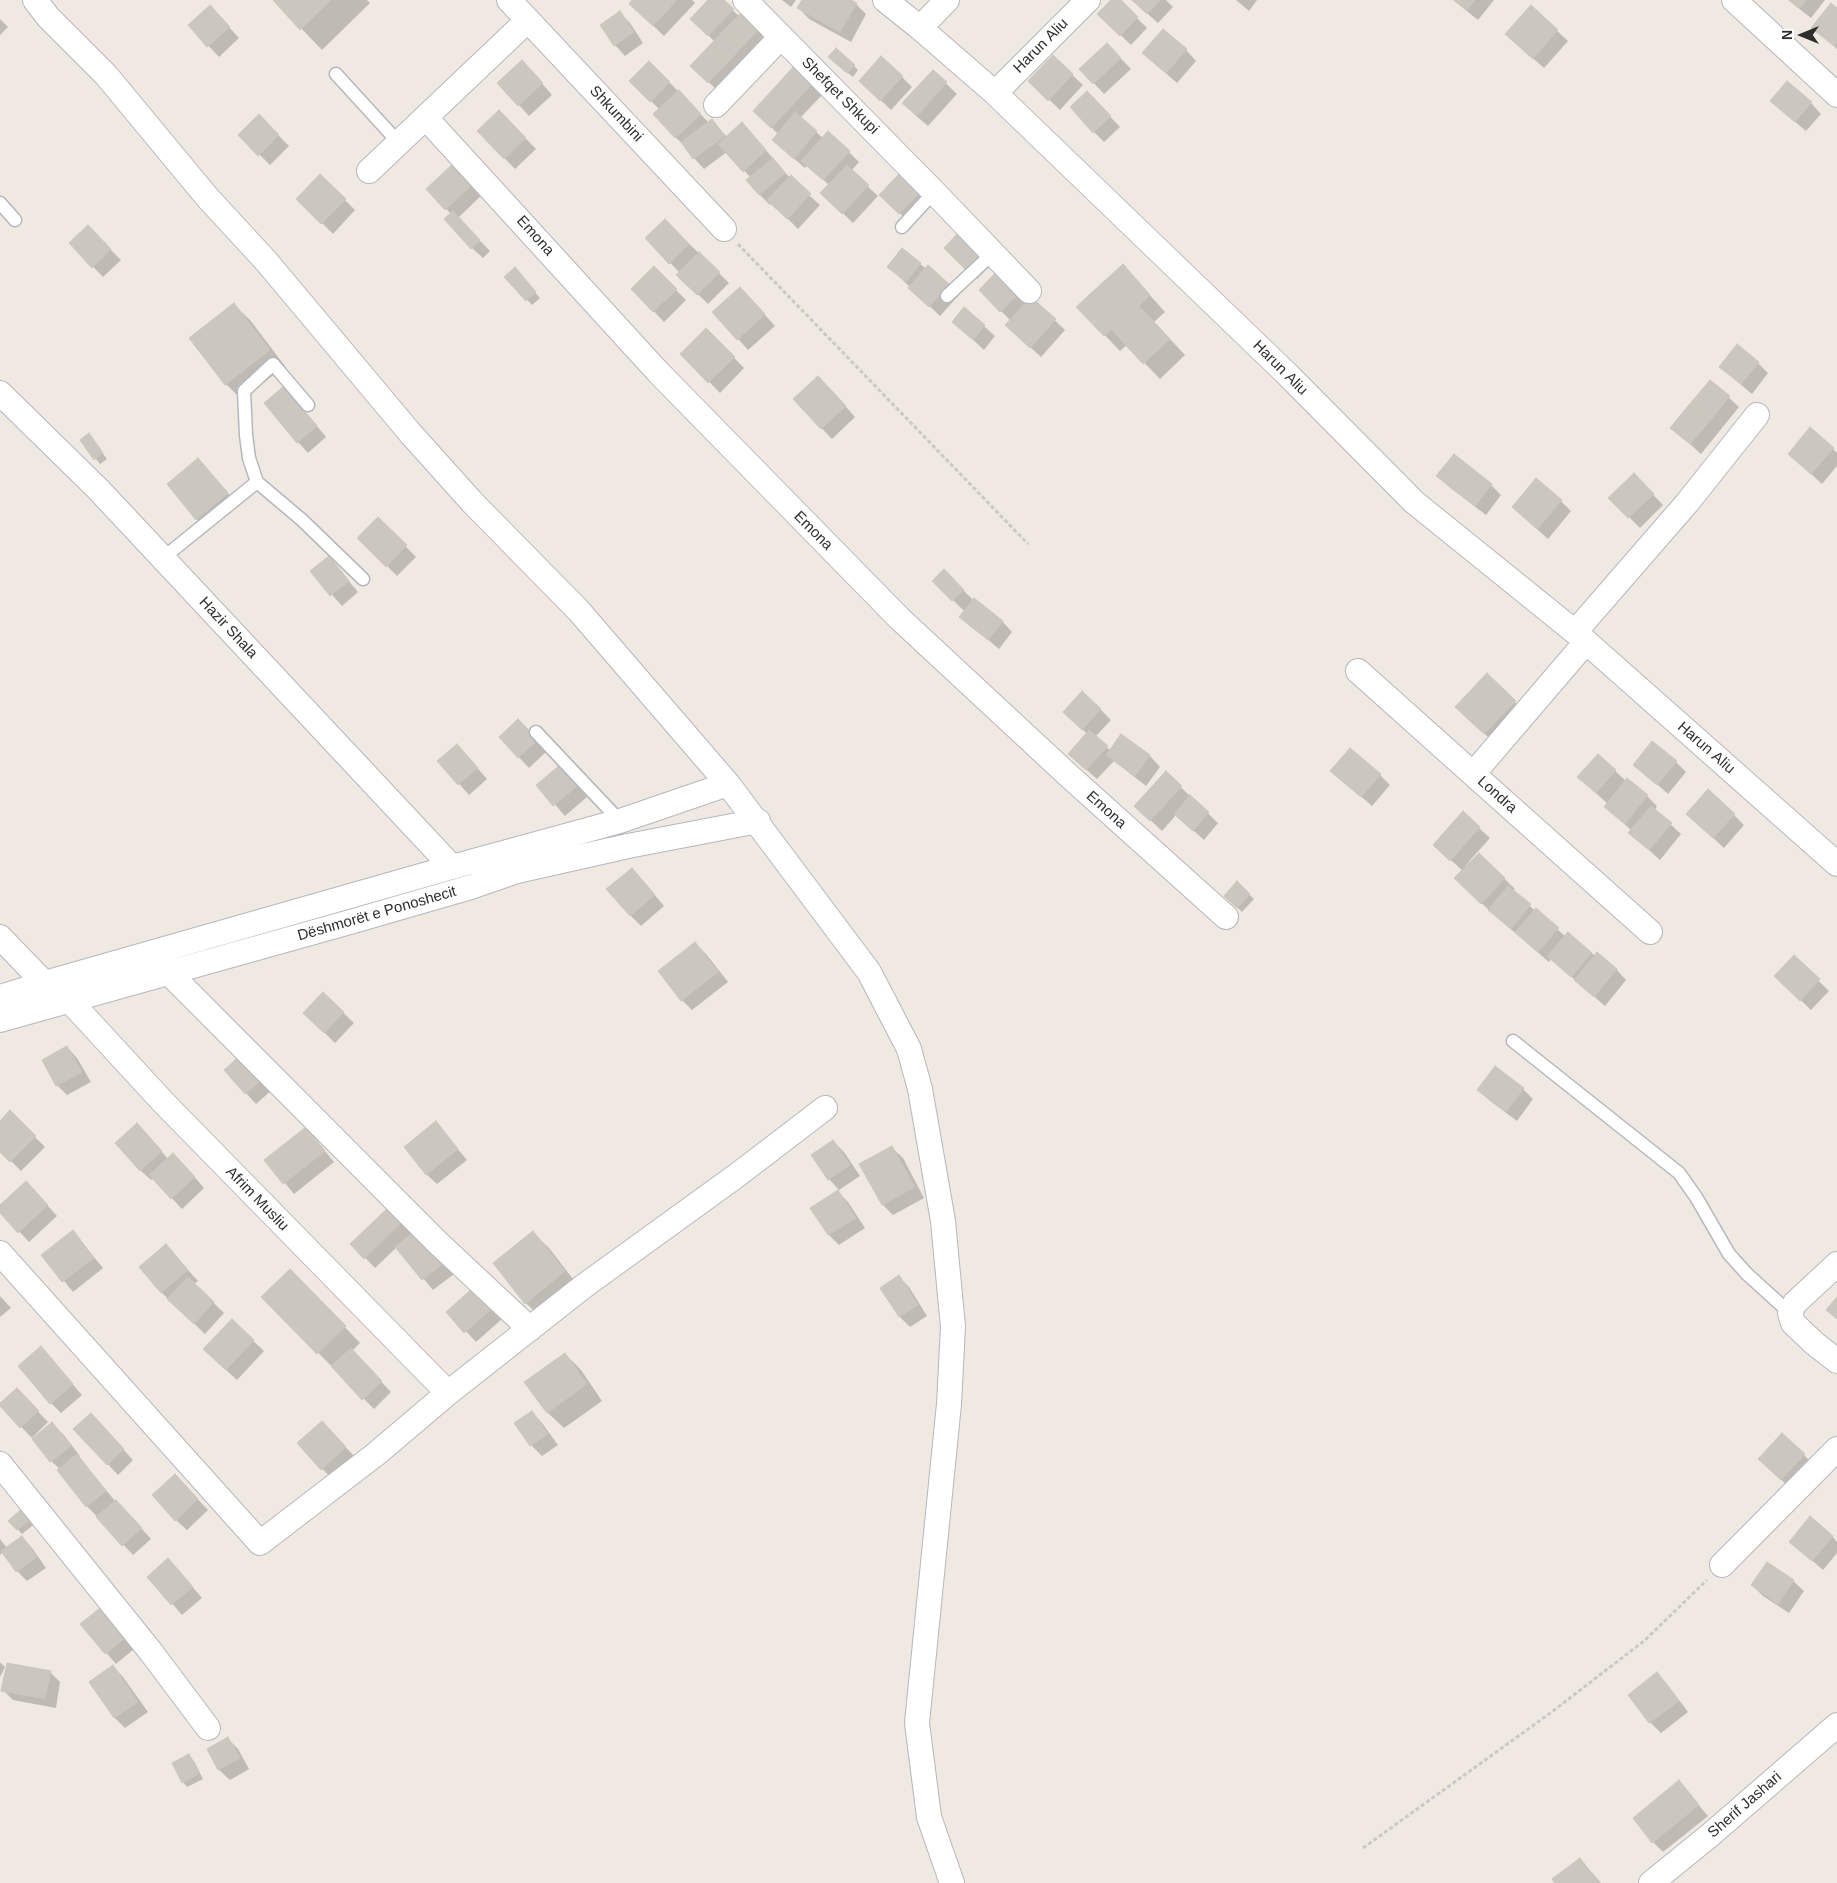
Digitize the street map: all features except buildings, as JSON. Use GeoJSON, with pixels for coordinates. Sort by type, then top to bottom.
{"type":"FeatureCollection","features":[{"type":"Feature","properties":{"kind":"street"},"geometry":{"type":"LineString","coordinates":[[35,0],[48,17],[106,75],[207,198],[266,261],[423,448],[472,502],[579,611],[728,784],[869,972],[909,1049],[920,1089],[943,1221],[953,1327],[949,1404],[917,1723],[929,1817],[952,1883]]}},
{"type":"Feature","properties":{"kind":"street","name":"Shkumbini"},"geometry":{"type":"LineString","coordinates":[[509,0],[724,229]]}},
{"type":"Feature","properties":{"kind":"street","name":"Shefqet Shkupi"},"geometry":{"type":"LineString","coordinates":[[745,0],[1029,291]]}},
{"type":"Feature","properties":{"kind":"street","name":"Harun Aliu"},"geometry":{"type":"LineString","coordinates":[[884,0],[920,28],[995,93],[1287,374],[1414,502],[1581,637],[1837,864]]}},
{"type":"Feature","properties":{"kind":"street"},"geometry":{"type":"LineString","coordinates":[[920,28],[948,0]]}},
{"type":"Feature","properties":{"kind":"street","name":"Harun Aliu"},"geometry":{"type":"LineString","coordinates":[[995,93],[1088,0]]}},
{"type":"Feature","properties":{"kind":"street"},"geometry":{"type":"LineString","coordinates":[[1734,0],[1837,95]]}},
{"type":"Feature","properties":{"kind":"street"},"geometry":{"type":"LineString","coordinates":[[369,171],[528,20]]}},
{"type":"Feature","properties":{"kind":"street"},"geometry":{"type":"LineString","coordinates":[[716,105],[781,37]]}},
{"type":"Feature","properties":{"kind":"street","name":"Emona"},"geometry":{"type":"LineString","coordinates":[[426,118],[658,372],[892,612],[1068,776],[1226,917]]}},
{"type":"Feature","properties":{"kind":"street","name":"Hazir Shala"},"geometry":{"type":"LineString","coordinates":[[0,393],[98,489],[452,866]]}},
{"type":"Feature","properties":{"kind":"street"},"geometry":{"type":"LineString","coordinates":[[1581,637],[1756,415]]}},
{"type":"Feature","properties":{"kind":"street","name":"Londra"},"geometry":{"type":"LineString","coordinates":[[1581,637],[1473,774],[1650,932]]}},
{"type":"Feature","properties":{"kind":"street"},"geometry":{"type":"LineString","coordinates":[[1358,671],[1473,774]]}},
{"type":"Feature","properties":{"kind":"street","name":"Dëshmorët e Ponoshecit"},"geometry":{"type":"LineString","coordinates":[[0,1020],[462,889],[517,871],[550,852],[620,822],[728,784]]}},
{"type":"Feature","properties":{"kind":"street","name":"Dëshmorët e Ponoshecit"},"geometry":{"type":"LineString","coordinates":[[0,997],[452,866],[550,852],[628,846],[758,822]]}},
{"type":"Feature","properties":{"kind":"street","name":"Afrim Musliu"},"geometry":{"type":"LineString","coordinates":[[0,937],[45,983],[67,1002],[448,1393]]}},
{"type":"Feature","properties":{"kind":"street"},"geometry":{"type":"LineString","coordinates":[[158,950],[168,973],[437,1242],[530,1328]]}},
{"type":"Feature","properties":{"kind":"street"},"geometry":{"type":"LineString","coordinates":[[0,1253],[260,1543],[376,1454],[448,1393],[584,1286],[736,1176],[824,1108]]}},
{"type":"Feature","properties":{"kind":"street"},"geometry":{"type":"LineString","coordinates":[[1837,1264],[1795,1303],[1790,1313],[1793,1323],[1837,1361]]}},
{"type":"Feature","properties":{"kind":"street"},"geometry":{"type":"LineString","coordinates":[[1722,1565],[1837,1449]]}},
{"type":"Feature","properties":{"kind":"street"},"geometry":{"type":"LineString","coordinates":[[0,1464],[145,1645],[208,1728]]}},
{"type":"Feature","properties":{"kind":"street","name":"Sherif Jashari"},"geometry":{"type":"LineString","coordinates":[[1651,1883],[1709,1836],[1837,1725]]}},
{"type":"Feature","properties":{"kind":"lane"},"geometry":{"type":"LineString","coordinates":[[336,74],[399,142]]}},
{"type":"Feature","properties":{"kind":"lane"},"geometry":{"type":"LineString","coordinates":[[902,227],[934,192]]}},
{"type":"Feature","properties":{"kind":"lane"},"geometry":{"type":"LineString","coordinates":[[0,203],[15,220]]}},
{"type":"Feature","properties":{"kind":"lane"},"geometry":{"type":"LineString","coordinates":[[947,296],[992,254]]}},
{"type":"Feature","properties":{"kind":"lane"},"geometry":{"type":"LineString","coordinates":[[308,405],[272,364],[244,391],[249,458],[257,482],[302,520],[363,579]]}},
{"type":"Feature","properties":{"kind":"lane"},"geometry":{"type":"LineString","coordinates":[[163,558],[257,482]]}},
{"type":"Feature","properties":{"kind":"lane"},"geometry":{"type":"LineString","coordinates":[[536,732],[620,822]]}},
{"type":"Feature","properties":{"kind":"lane"},"geometry":{"type":"LineString","coordinates":[[1513,1041],[1679,1173],[1696,1197],[1729,1254],[1747,1274],[1790,1313]]}},
{"type":"Feature","properties":{"kind":"path"},"geometry":{"type":"LineString","coordinates":[[724,229],[1028,544]]}},
{"type":"Feature","properties":{"kind":"path"},"geometry":{"type":"LineString","coordinates":[[1363,1848],[1549,1714],[1644,1641],[1722,1565]]}}]}
